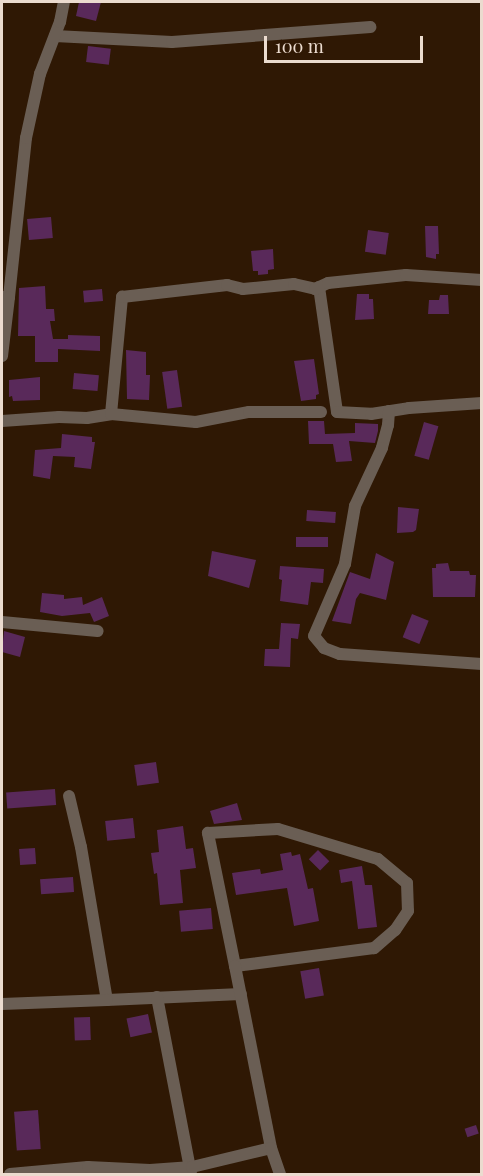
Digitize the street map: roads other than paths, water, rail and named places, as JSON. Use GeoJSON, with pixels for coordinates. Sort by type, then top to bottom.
{"type":"FeatureCollection","features":[{"type":"Feature","properties":{"kind":"street"},"geometry":{"type":"LineString","coordinates":[[2,356],[5,297],[26,138],[40,74],[55,36],[64,2]]}},
{"type":"Feature","properties":{"kind":"street"},"geometry":{"type":"LineString","coordinates":[[55,36],[172,42],[370,27]]}},
{"type":"Feature","properties":{"kind":"street"},"geometry":{"type":"LineString","coordinates":[[111,414],[122,297],[227,285],[243,289],[294,284],[315,289],[328,283],[406,275],[482,280]]}},
{"type":"Feature","properties":{"kind":"street"},"geometry":{"type":"LineString","coordinates":[[319,286],[337,412],[371,414],[482,403]]}},
{"type":"Feature","properties":{"kind":"street"},"geometry":{"type":"LineString","coordinates":[[389,411],[382,448],[355,506],[345,564],[315,636],[324,648],[340,654],[482,664]]}},
{"type":"Feature","properties":{"kind":"street"},"geometry":{"type":"LineString","coordinates":[[2,421],[59,417],[87,418],[111,414],[196,422],[249,412],[321,412]]}},
{"type":"Feature","properties":{"kind":"street"},"geometry":{"type":"LineString","coordinates":[[2,622],[98,631]]}},
{"type":"Feature","properties":{"kind":"street"},"geometry":{"type":"LineString","coordinates":[[69,796],[81,847],[107,1000]]}},
{"type":"Feature","properties":{"kind":"street"},"geometry":{"type":"LineString","coordinates":[[235,966],[374,948],[395,930],[408,911],[407,883],[378,859],[278,829],[208,833],[235,966],[241,994],[272,1148],[280,1174]]}},
{"type":"Feature","properties":{"kind":"street"},"geometry":{"type":"LineString","coordinates":[[2,1004],[241,994]]}},
{"type":"Feature","properties":{"kind":"street"},"geometry":{"type":"LineString","coordinates":[[157,998],[191,1171]]}},
{"type":"Feature","properties":{"kind":"street"},"geometry":{"type":"LineString","coordinates":[[10,1174],[88,1167],[191,1171],[272,1148]]}}]}
